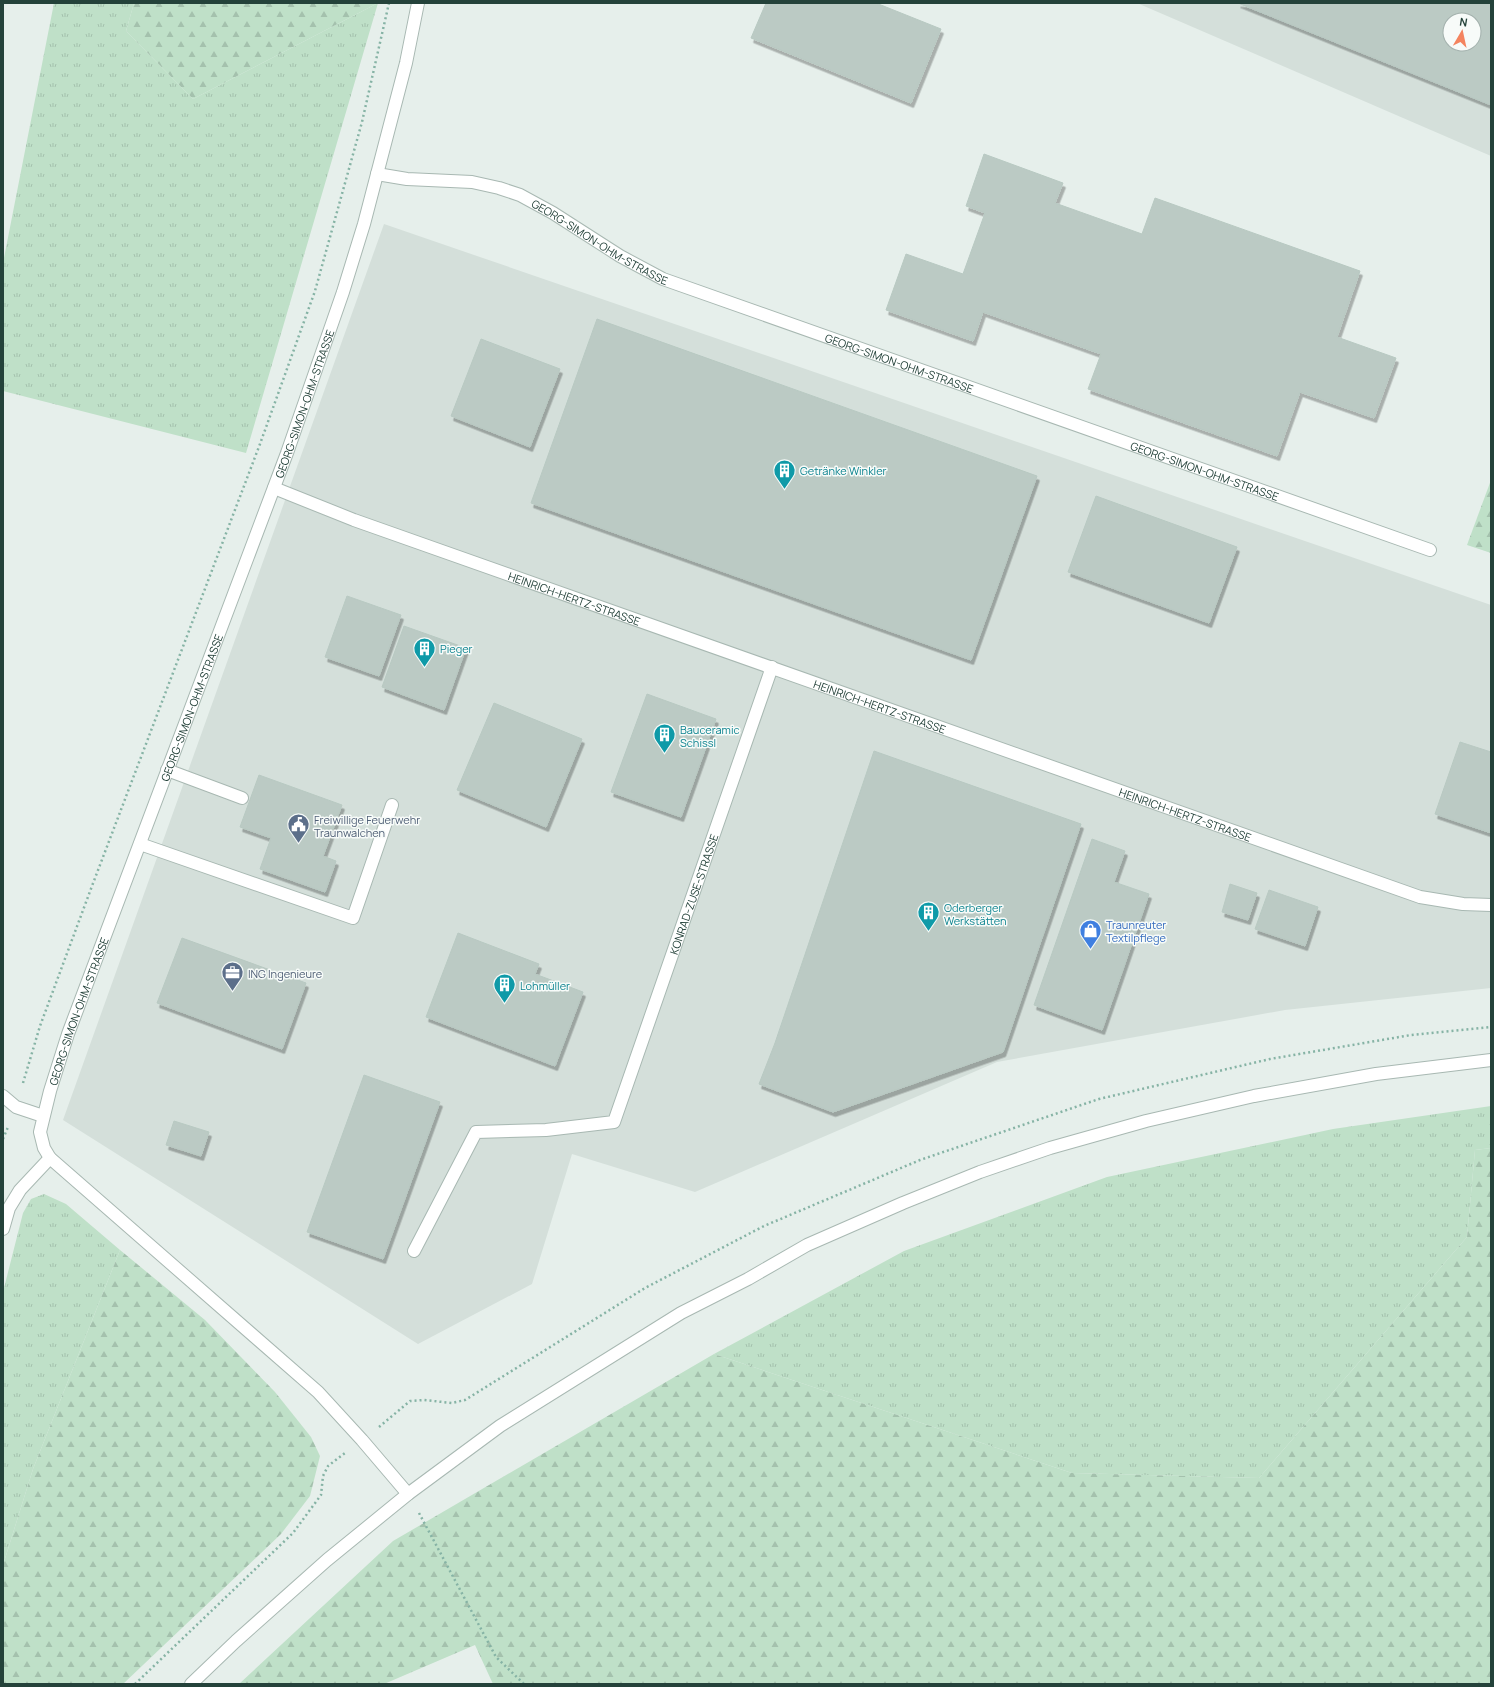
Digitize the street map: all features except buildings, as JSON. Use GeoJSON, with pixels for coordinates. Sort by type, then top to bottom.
{"type":"FeatureCollection","features":[{"type":"Feature","properties":{"kind":"street","name":"GEORG-SIMON-OHM-STRASSE"},"geometry":{"type":"LineString","coordinates":[[50,1158],[44,1148],[40,1132],[43,1116],[68,1034],[274,488],[343,292],[364,224],[406,63],[418,3]]}},
{"type":"Feature","properties":{"kind":"street","name":"GEORG-SIMON-OHM-STRASSE"},"geometry":{"type":"LineString","coordinates":[[377,174],[407,179],[472,182],[499,188],[520,195],[542,206],[620,256],[663,279],[1430,550]]}},
{"type":"Feature","properties":{"kind":"street","name":"HEINRICH-HERTZ-STRASSE"},"geometry":{"type":"LineString","coordinates":[[274,488],[354,520],[1420,897],[1463,904],[1491,906]]}},
{"type":"Feature","properties":{"kind":"street","name":"KONRAD-ZUSE-STRASSE"},"geometry":{"type":"LineString","coordinates":[[414,1251],[476,1132],[546,1130],[614,1122],[772,667]]}},
{"type":"Feature","properties":{"kind":"street"},"geometry":{"type":"LineString","coordinates":[[167,770],[242,798]]}},
{"type":"Feature","properties":{"kind":"street"},"geometry":{"type":"LineString","coordinates":[[140,844],[353,918],[392,805]]}},
{"type":"Feature","properties":{"kind":"street"},"geometry":{"type":"LineString","coordinates":[[191,1684],[236,1641],[327,1560],[408,1494],[500,1426],[681,1313],[748,1279],[807,1245],[903,1203],[980,1172],[1050,1148],[1146,1121],[1254,1096],[1376,1074],[1491,1060]]}},
{"type":"Feature","properties":{"kind":"street"},"geometry":{"type":"LineString","coordinates":[[3,1096],[16,1107],[43,1116]]}},
{"type":"Feature","properties":{"kind":"street"},"geometry":{"type":"LineString","coordinates":[[3,1228],[9,1208],[20,1190],[50,1158],[318,1392],[362,1440],[408,1494]]}},
{"type":"Feature","properties":{"kind":"path"},"geometry":{"type":"LineString","coordinates":[[16,1107],[40,1026],[260,444],[315,291],[362,122],[389,3]]}},
{"type":"Feature","properties":{"kind":"path"},"geometry":{"type":"LineString","coordinates":[[135,1684],[293,1533],[321,1495],[323,1476],[328,1466],[362,1440]]}},
{"type":"Feature","properties":{"kind":"path"},"geometry":{"type":"LineString","coordinates":[[408,1494],[496,1657],[524,1684]]}},
{"type":"Feature","properties":{"kind":"shaded area"},"geometry":{"type":"Polygon","coordinates":[[[1137,3],[1491,3],[1491,156],[1137,3]]]}},
{"type":"Feature","properties":{"kind":"shaded area"},"geometry":{"type":"Polygon","coordinates":[[[384,224],[1491,605],[1491,988],[1285,1010],[997,1062],[695,1192],[572,1154],[532,1284],[418,1344],[63,1120],[384,224]]]}},
{"type":"Feature","properties":{"kind":"green space"},"geometry":{"type":"Polygon","coordinates":[[[54,3],[134,3],[126,31],[193,99],[378,3],[246,453],[3,391],[3,263],[54,3]]]}},
{"type":"Feature","properties":{"kind":"green space"},"geometry":{"type":"Polygon","coordinates":[[[134,3],[378,3],[193,99],[126,31],[134,3]]]}},
{"type":"Feature","properties":{"kind":"green space"},"geometry":{"type":"Polygon","coordinates":[[[1491,480],[1491,553],[1467,545],[1491,480]]]}},
{"type":"Feature","properties":{"kind":"green space"},"geometry":{"type":"Polygon","coordinates":[[[1491,1106],[1491,1148],[1475,1150],[1467,1237],[1259,1478],[1072,1473],[714,1354],[904,1251],[1107,1177],[1333,1129],[1491,1106]]]}},
{"type":"Feature","properties":{"kind":"green space"},"geometry":{"type":"Polygon","coordinates":[[[1491,1148],[1491,1684],[493,1684],[475,1645],[384,1684],[239,1684],[393,1541],[714,1354],[1072,1473],[1259,1478],[1467,1237],[1475,1150],[1491,1148]]]}},
{"type":"Feature","properties":{"kind":"green space"},"geometry":{"type":"Polygon","coordinates":[[[44,1194],[66,1204],[120,1250],[33,1469],[3,1565],[3,1292],[23,1213],[31,1199],[44,1194]]]}},
{"type":"Feature","properties":{"kind":"green space"},"geometry":{"type":"Polygon","coordinates":[[[120,1250],[205,1320],[275,1392],[311,1437],[320,1456],[310,1496],[281,1534],[123,1684],[3,1684],[3,1565],[33,1469],[120,1250]]]}},
{"type":"Feature","properties":{"kind":"place","name":"Getränke Winkler"},"geometry":{"type":"Point","coordinates":[784,490]}},
{"type":"Feature","properties":{"kind":"place","name":"Pieger"},"geometry":{"type":"Point","coordinates":[424,668]}},
{"type":"Feature","properties":{"kind":"place","name":"Bauceramic Schissl"},"geometry":{"type":"Point","coordinates":[664,754]}},
{"type":"Feature","properties":{"kind":"place","name":"Freiwillige Feuerwehr Traunwalchen"},"geometry":{"type":"Point","coordinates":[298,844]}},
{"type":"Feature","properties":{"kind":"place","name":"Oderberger Werkstätten"},"geometry":{"type":"Point","coordinates":[928,932]}},
{"type":"Feature","properties":{"kind":"place","name":"Traunreuter Textilpflege"},"geometry":{"type":"Point","coordinates":[1091,950]}},
{"type":"Feature","properties":{"kind":"place","name":"ING Ingenieure"},"geometry":{"type":"Point","coordinates":[232,992]}},
{"type":"Feature","properties":{"kind":"place","name":"Lohmüller"},"geometry":{"type":"Point","coordinates":[505,1004]}}]}
